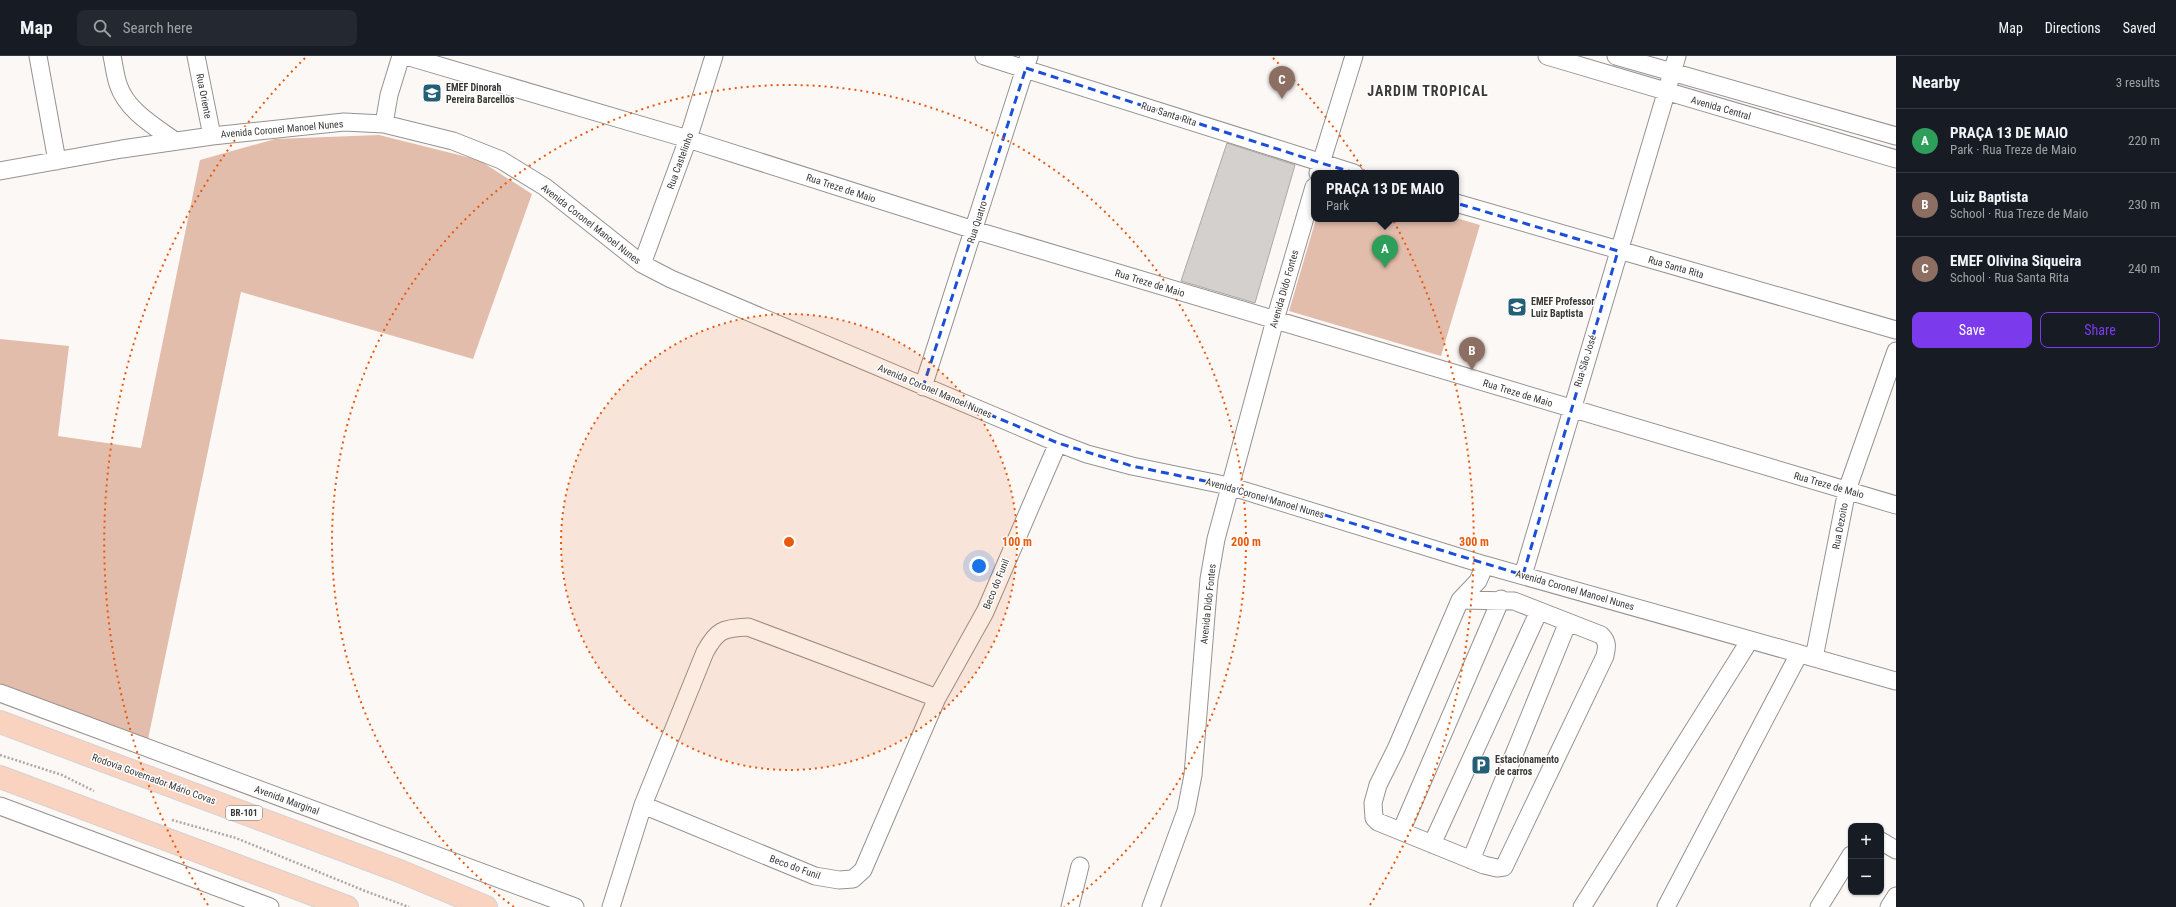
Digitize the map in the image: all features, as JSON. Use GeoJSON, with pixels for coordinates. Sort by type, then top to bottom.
{"type":"FeatureCollection","features":[{"type":"Feature","properties":{"kind":"main road","name":"Rodovia Governador Mário Covas"},"geometry":{"type":"LineString","coordinates":[[0,722],[402,872],[486,907]]}},
{"type":"Feature","properties":{"kind":"main road"},"geometry":{"type":"LineString","coordinates":[[0,778],[347,907]]}},
{"type":"Feature","properties":{"kind":"street"},"geometry":{"type":"LineString","coordinates":[[38,56],[57,161]]}},
{"type":"Feature","properties":{"kind":"street"},"geometry":{"type":"LineString","coordinates":[[112,56],[118,85],[133,109],[147,122],[175,141]]}},
{"type":"Feature","properties":{"kind":"street","name":"Rua Oriente"},"geometry":{"type":"LineString","coordinates":[[196,56],[212,136]]}},
{"type":"Feature","properties":{"kind":"street"},"geometry":{"type":"LineString","coordinates":[[384,124],[389,95],[401,56]]}},
{"type":"Feature","properties":{"kind":"street","name":"Rua Treze de Maio"},"geometry":{"type":"LineString","coordinates":[[406,56],[688,140],[974,230],[1896,505]]}},
{"type":"Feature","properties":{"kind":"street","name":"Rua Castelinho"},"geometry":{"type":"LineString","coordinates":[[642,264],[688,140],[714,56]]}},
{"type":"Feature","properties":{"kind":"street","name":"Rua Santa Rita"},"geometry":{"type":"LineString","coordinates":[[984,56],[1028,62],[1320,168],[1334,170]]}},
{"type":"Feature","properties":{"kind":"street"},"geometry":{"type":"LineString","coordinates":[[1320,168],[1354,56]]}},
{"type":"Feature","properties":{"kind":"street","name":"Avenida Central"},"geometry":{"type":"LineString","coordinates":[[1547,56],[1896,158]]}},
{"type":"Feature","properties":{"kind":"street","name":"Avenida Central"},"geometry":{"type":"LineString","coordinates":[[1616,56],[1672,73],[1813,111],[1896,136]]}},
{"type":"Feature","properties":{"kind":"street","name":"Rua São José"},"geometry":{"type":"LineString","coordinates":[[1523,575],[1571,409],[1677,56]]}},
{"type":"Feature","properties":{"kind":"street","name":"Rua Quatro"},"geometry":{"type":"LineString","coordinates":[[923,387],[1028,62]]}},
{"type":"Feature","properties":{"kind":"street","name":"Avenida Coronel Manoel Nunes"},"geometry":{"type":"LineString","coordinates":[[0,171],[175,141],[344,122],[384,124],[453,141],[501,160],[545,187],[642,264],[671,279],[923,387],[1087,454],[1132,466],[1229,486],[1485,564],[1896,681]]}},
{"type":"Feature","properties":{"kind":"street","name":"Avenida Dido Fontes"},"geometry":{"type":"LineString","coordinates":[[1151,907],[1186,811],[1192,775],[1209,579],[1216,539],[1229,486],[1275,320],[1311,197]]}},
{"type":"Feature","properties":{"kind":"street","name":"Rua Santa Rita"},"geometry":{"type":"LineString","coordinates":[[1459,204],[1896,330]]}},
{"type":"Feature","properties":{"kind":"street","name":"Rua Dezoito"},"geometry":{"type":"LineString","coordinates":[[1666,907],[1807,656],[1847,490],[1896,352]]}},
{"type":"Feature","properties":{"kind":"street","name":"Beco do Funil"},"geometry":{"type":"LineString","coordinates":[[643,806],[815,876],[839,880],[853,879],[862,870],[937,698],[984,612],[1058,443]]}},
{"type":"Feature","properties":{"kind":"street"},"geometry":{"type":"LineString","coordinates":[[1460,600],[1501,599],[1514,601],[1602,635],[1606,640],[1607,645],[1605,656],[1504,867],[1497,868],[1471,860],[1378,822],[1374,818],[1373,803],[1378,785],[1396,749],[1460,600],[1478,581],[1485,564]]}},
{"type":"Feature","properties":{"kind":"street"},"geometry":{"type":"LineString","coordinates":[[1401,832],[1501,599]]}},
{"type":"Feature","properties":{"kind":"street"},"geometry":{"type":"LineString","coordinates":[[1432,844],[1540,611]]}},
{"type":"Feature","properties":{"kind":"street"},"geometry":{"type":"LineString","coordinates":[[1471,860],[1568,622]]}},
{"type":"Feature","properties":{"kind":"street"},"geometry":{"type":"LineString","coordinates":[[611,907],[643,806],[705,652],[712,640],[722,630],[748,627],[937,698]]}},
{"type":"Feature","properties":{"kind":"street"},"geometry":{"type":"LineString","coordinates":[[1582,907],[1750,640]]}},
{"type":"Feature","properties":{"kind":"street","name":"Avenida Marginal"},"geometry":{"type":"LineString","coordinates":[[0,693],[575,907]]}},
{"type":"Feature","properties":{"kind":"street"},"geometry":{"type":"LineString","coordinates":[[0,806],[270,907]]}},
{"type":"Feature","properties":{"kind":"street"},"geometry":{"type":"LineString","coordinates":[[1884,843],[1896,850]]}},
{"type":"Feature","properties":{"kind":"street"},"geometry":{"type":"LineString","coordinates":[[1819,907],[1849,859]]}},
{"type":"Feature","properties":{"kind":"street"},"geometry":{"type":"LineString","coordinates":[[1070,907],[1080,866]]}},
{"type":"Feature","properties":{"kind":"street"},"geometry":{"type":"LineString","coordinates":[[1889,907],[1896,896]]}},
{"type":"Feature","properties":{"kind":"path"},"geometry":{"type":"LineString","coordinates":[[0,755],[62,775],[82,783],[96,793]]}},
{"type":"Feature","properties":{"kind":"path"},"geometry":{"type":"LineString","coordinates":[[165,818],[236,838],[409,907]]}},
{"type":"Feature","properties":{"kind":"highlighted area"},"geometry":{"type":"Polygon","coordinates":[[[1026,68],[1321,163],[1618,251],[1523,575],[1229,486],[1132,466],[1058,443],[923,387],[1026,68]]]}},
{"type":"Feature","properties":{"kind":"shaded area"},"geometry":{"type":"Polygon","coordinates":[[[379,135],[479,160],[532,194],[473,359],[241,292],[147,744],[0,689],[0,339],[69,346],[58,436],[141,448],[200,160],[275,139],[379,135]]]}},
{"type":"Feature","properties":{"kind":"shaded area"},"geometry":{"type":"Polygon","coordinates":[[[1459,219],[1480,225],[1441,356],[1289,311],[1315,222],[1459,222],[1459,219]]]}},
{"type":"Feature","properties":{"kind":"building"},"geometry":{"type":"Polygon","coordinates":[[[1227,143],[1295,165],[1255,303],[1181,281],[1227,143]]]}},
{"type":"Feature","properties":{"kind":"place","name":"EMEF Dinorah Pereira Barcellos"},"geometry":{"type":"Point","coordinates":[432,93]}},
{"type":"Feature","properties":{"kind":"place","name":"EMEF Olivina Siqueira"},"geometry":{"type":"Point","coordinates":[1282,99]}},
{"type":"Feature","properties":{"kind":"place","name":"PRAÇA 13 DE MAIO"},"geometry":{"type":"Point","coordinates":[1385,268]}},
{"type":"Feature","properties":{"kind":"place","name":"EMEF Professor Luiz Baptista"},"geometry":{"type":"Point","coordinates":[1517,307]}},
{"type":"Feature","properties":{"kind":"place","name":"Luiz Baptista"},"geometry":{"type":"Point","coordinates":[1472,370]}},
{"type":"Feature","properties":{"kind":"place","name":"Estacionamento de carros"},"geometry":{"type":"Point","coordinates":[1481,765]}},
{"type":"Feature","properties":{"kind":"district","name":"JARDIM TROPICAL"},"geometry":{"type":"Point","coordinates":[1428,91]}}]}
